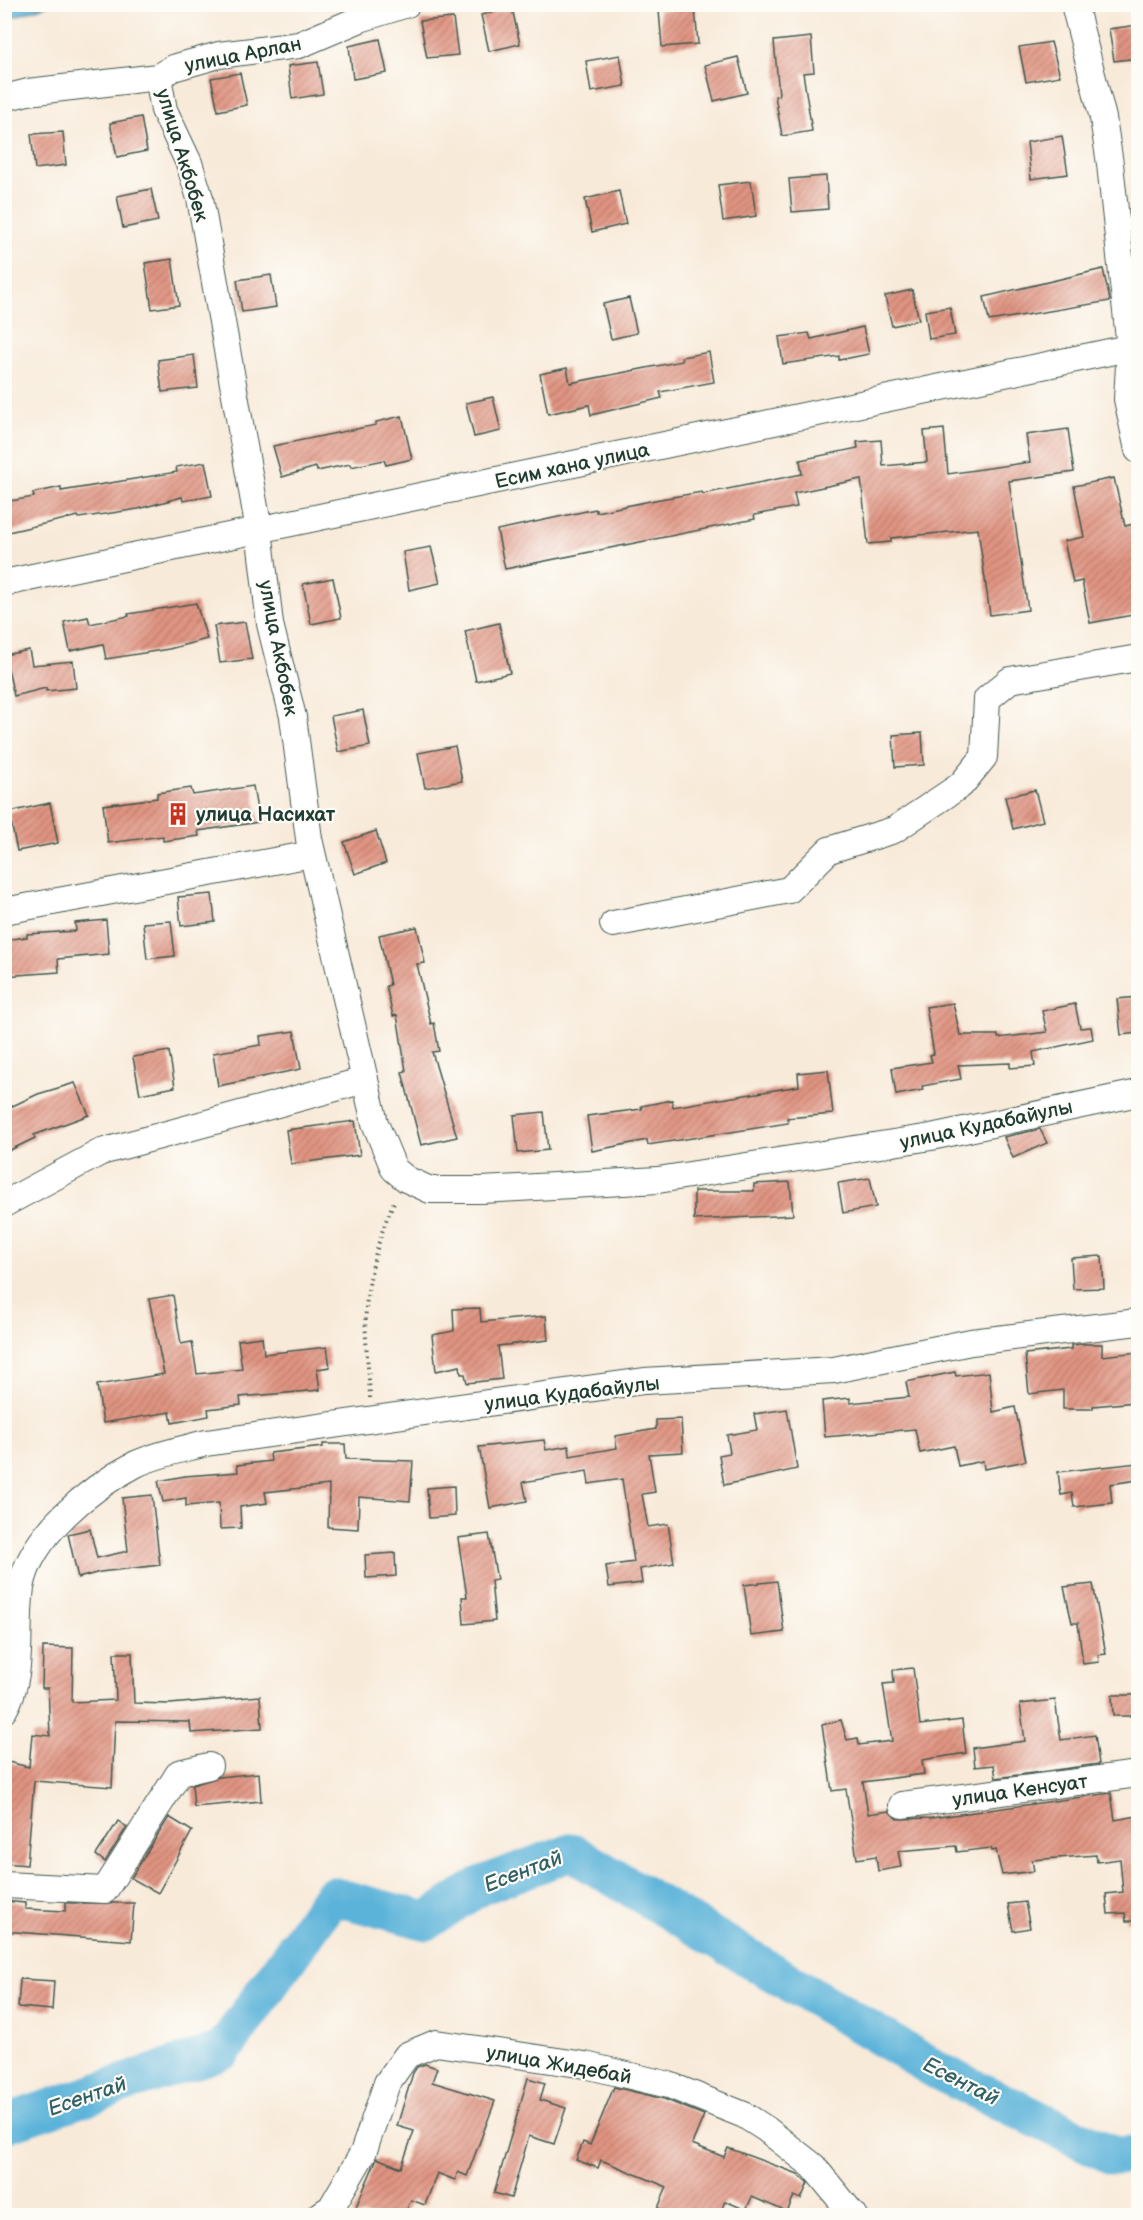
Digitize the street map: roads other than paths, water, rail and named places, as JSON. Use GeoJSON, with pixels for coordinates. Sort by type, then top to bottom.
{"type":"FeatureCollection","features":[{"type":"Feature","properties":{"kind":"street","name":"улица Арлан"},"geometry":{"type":"LineString","coordinates":[[4,98],[28,92],[159,77],[173,68],[219,55],[300,45],[360,19],[407,4]]}},
{"type":"Feature","properties":{"kind":"street"},"geometry":{"type":"LineString","coordinates":[[1074,4],[1103,118],[1134,347],[1127,399],[1138,450]]}},
{"type":"Feature","properties":{"kind":"street","name":"улица Акбобек"},"geometry":{"type":"LineString","coordinates":[[159,77],[164,110],[189,163],[200,198],[260,530],[270,624],[292,717],[312,854],[375,1123],[394,1168],[406,1179]]}},
{"type":"Feature","properties":{"kind":"street","name":"Есим хана улица"},"geometry":{"type":"LineString","coordinates":[[4,583],[1134,347]]}},
{"type":"Feature","properties":{"kind":"street"},"geometry":{"type":"LineString","coordinates":[[613,924],[789,890],[829,850],[894,830],[961,786],[984,757],[987,699],[1010,681],[1138,658]]}},
{"type":"Feature","properties":{"kind":"street"},"geometry":{"type":"LineString","coordinates":[[4,911],[312,854]]}},
{"type":"Feature","properties":{"kind":"street"},"geometry":{"type":"LineString","coordinates":[[4,1204],[101,1152],[365,1080]]}},
{"type":"Feature","properties":{"kind":"street","name":"улица Кудабайулы"},"geometry":{"type":"LineString","coordinates":[[406,1179],[430,1190],[658,1180],[931,1137],[1138,1093]]}},
{"type":"Feature","properties":{"kind":"street","name":"улица Кудабайулы"},"geometry":{"type":"LineString","coordinates":[[4,1710],[15,1686],[21,1588],[27,1563],[37,1546],[86,1495],[138,1464],[206,1443],[372,1419],[644,1382],[834,1370],[971,1342],[1138,1322]]}},
{"type":"Feature","properties":{"kind":"street"},"geometry":{"type":"LineString","coordinates":[[4,1885],[105,1890],[179,1773],[209,1766]]}},
{"type":"Feature","properties":{"kind":"street","name":"улица Кенсуат"},"geometry":{"type":"LineString","coordinates":[[902,1805],[1138,1774]]}},
{"type":"Feature","properties":{"kind":"street","name":"улица Жидебай"},"geometry":{"type":"LineString","coordinates":[[319,2216],[331,2208],[363,2153],[387,2083],[407,2055],[436,2043],[606,2070],[669,2085],[744,2115],[766,2128],[813,2166],[854,2216]]}},
{"type":"Feature","properties":{"kind":"water"},"geometry":{"type":"Polygon","coordinates":[[[5,4],[48,4],[48,5],[5,20],[5,4]]]}},
{"type":"Feature","properties":{"kind":"waterway","name":"Есентай"},"geometry":{"type":"LineString","coordinates":[[4,2124],[223,2050],[332,1896],[427,1921],[480,1886],[571,1852],[938,2071],[1114,2156],[1138,2155]]}},
{"type":"Feature","properties":{"kind":"place","name":"улица Насихат"},"geometry":{"type":"Point","coordinates":[178,814]}}]}
